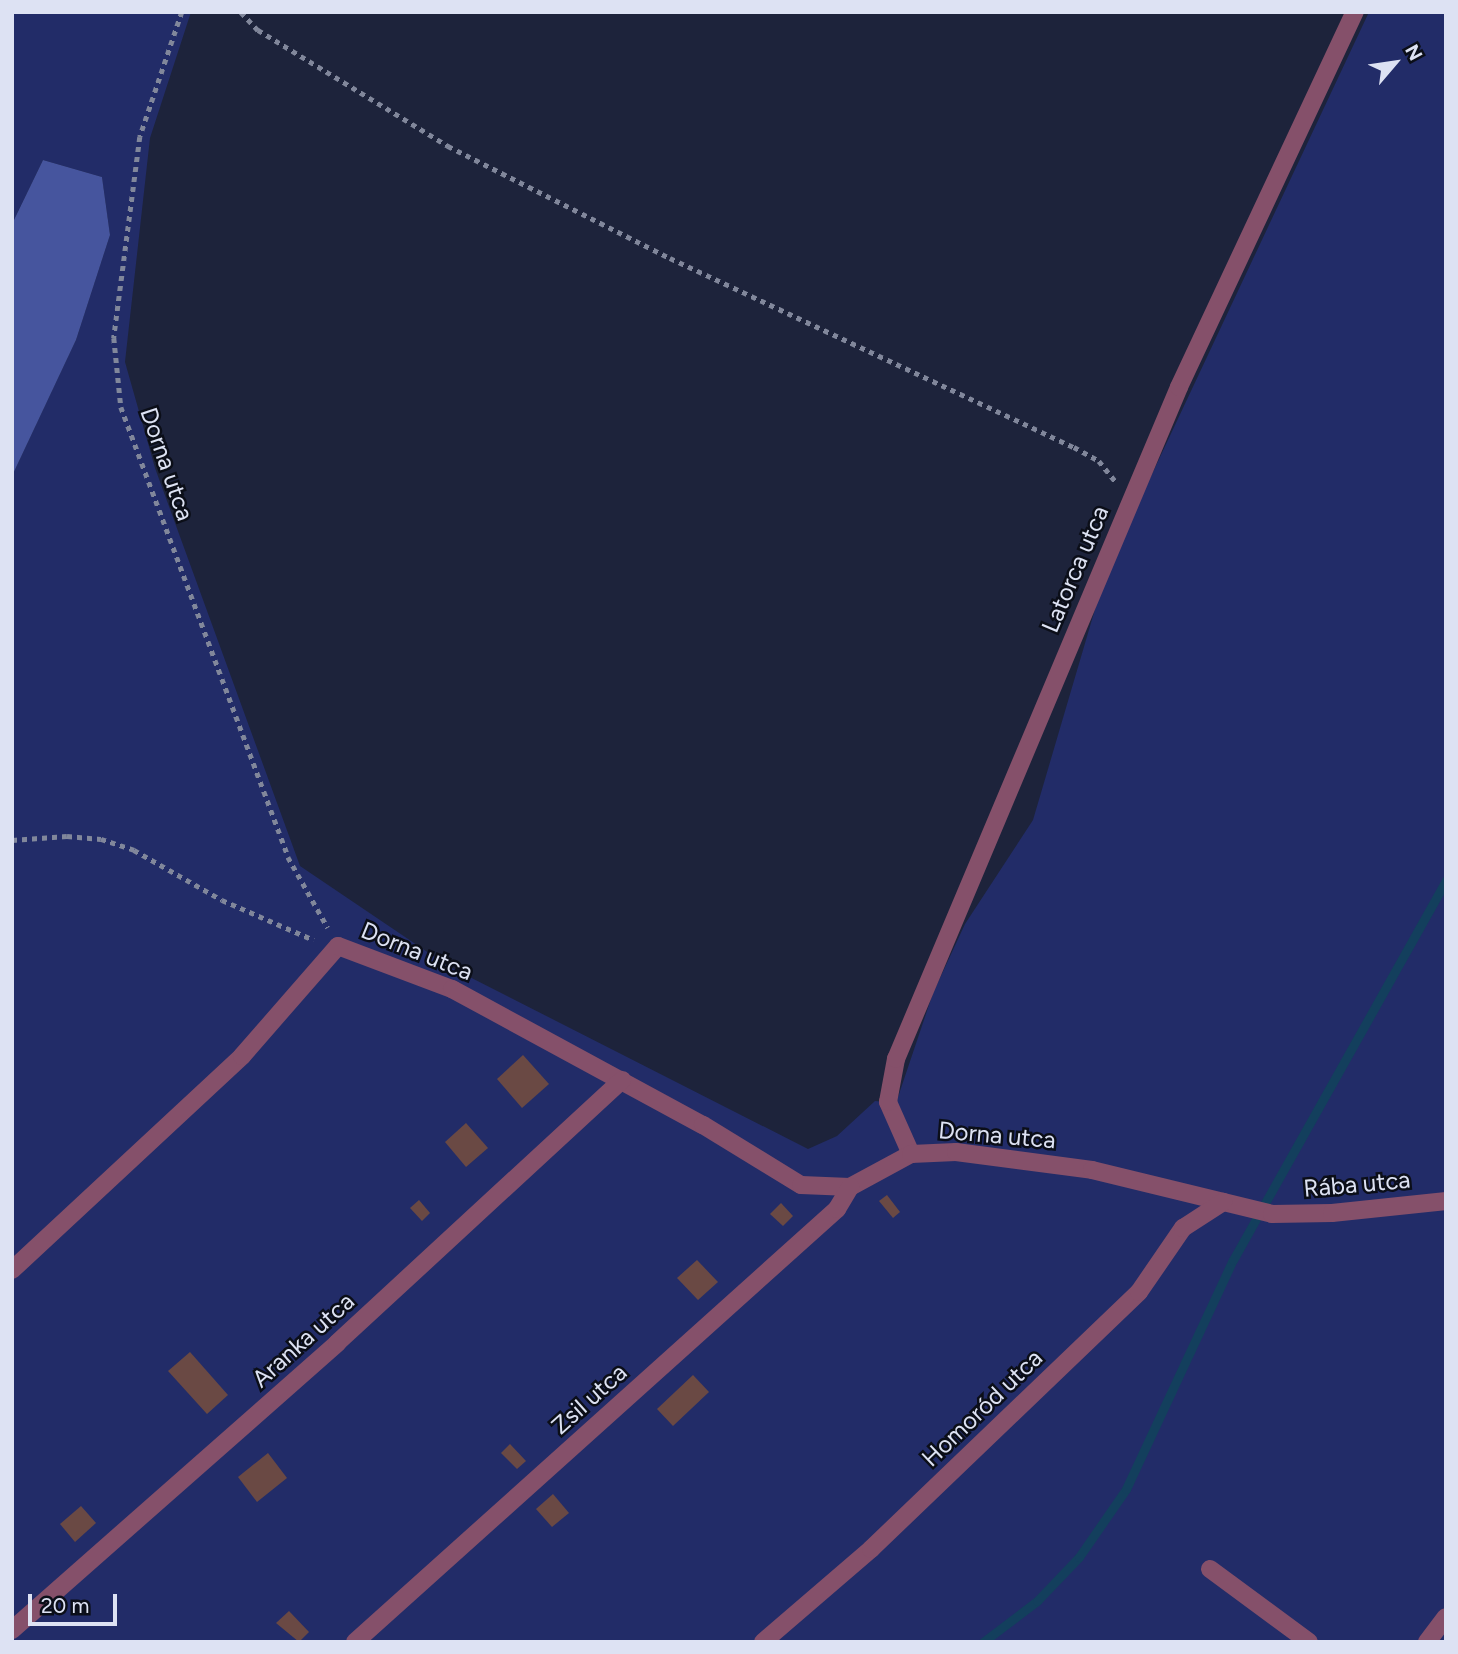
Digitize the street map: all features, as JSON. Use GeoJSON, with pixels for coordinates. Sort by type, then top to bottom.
{"type":"FeatureCollection","features":[{"type":"Feature","properties":{"kind":"street","name":"Latorca utca"},"geometry":{"type":"LineString","coordinates":[[911,1154],[888,1101],[896,1059],[1178,387],[1356,12]]}},
{"type":"Feature","properties":{"kind":"street","name":"Dorna utca"},"geometry":{"type":"LineString","coordinates":[[338,946],[452,989],[622,1080],[801,1185],[850,1187],[911,1154],[1021,1158],[1272,1214]]}},
{"type":"Feature","properties":{"kind":"street"},"geometry":{"type":"LineString","coordinates":[[12,1270],[242,1056],[338,946]]}},
{"type":"Feature","properties":{"kind":"street","name":"Aranka utca"},"geometry":{"type":"LineString","coordinates":[[12,1630],[337,1343],[622,1080]]}},
{"type":"Feature","properties":{"kind":"street","name":"Zsil utca"},"geometry":{"type":"LineString","coordinates":[[355,1642],[837,1209],[850,1187]]}},
{"type":"Feature","properties":{"kind":"street","name":"Rába utca"},"geometry":{"type":"LineString","coordinates":[[1272,1214],[1332,1213],[1446,1201]]}},
{"type":"Feature","properties":{"kind":"street","name":"Homoród utca"},"geometry":{"type":"LineString","coordinates":[[763,1642],[871,1549],[1139,1292],[1183,1228],[1223,1202]]}},
{"type":"Feature","properties":{"kind":"street"},"geometry":{"type":"LineString","coordinates":[[1210,1569],[1309,1642]]}},
{"type":"Feature","properties":{"kind":"street"},"geometry":{"type":"LineString","coordinates":[[1427,1642],[1446,1617]]}},
{"type":"Feature","properties":{"kind":"path","name":"Dorna utca"},"geometry":{"type":"LineString","coordinates":[[182,12],[140,137],[114,338],[121,407],[288,857],[338,946]]}},
{"type":"Feature","properties":{"kind":"path"},"geometry":{"type":"LineString","coordinates":[[241,12],[258,30],[448,146],[670,258],[1074,447],[1108,470],[1128,506]]}},
{"type":"Feature","properties":{"kind":"path"},"geometry":{"type":"LineString","coordinates":[[12,839],[34,835],[101,839],[134,850],[222,900],[305,938],[338,946]]}},
{"type":"Feature","properties":{"kind":"shaded area"},"geometry":{"type":"Polygon","coordinates":[[[12,12],[191,12],[150,138],[125,362],[155,468],[300,866],[448,966],[808,1149],[837,1136],[875,1101],[896,1103],[933,993],[965,924],[1033,820],[1106,572],[1369,12],[1446,12],[1446,1642],[12,1642],[12,476],[76,340],[110,235],[102,177],[43,160],[12,224],[12,12]]]}},
{"type":"Feature","properties":{"kind":"shaded area"},"geometry":{"type":"Polygon","coordinates":[[[43,160],[102,177],[110,235],[76,340],[12,476],[12,224],[43,160]]]}},
{"type":"Feature","properties":{"kind":"building"},"geometry":{"type":"Polygon","coordinates":[[[523,1055],[549,1084],[522,1108],[497,1079],[523,1055]]]}},
{"type":"Feature","properties":{"kind":"building"},"geometry":{"type":"Polygon","coordinates":[[[466,1123],[488,1148],[466,1167],[445,1142],[466,1123]]]}},
{"type":"Feature","properties":{"kind":"building"},"geometry":{"type":"Polygon","coordinates":[[[887,1195],[900,1212],[893,1218],[879,1201],[887,1195]]]}},
{"type":"Feature","properties":{"kind":"building"},"geometry":{"type":"Polygon","coordinates":[[[419,1200],[430,1213],[422,1221],[410,1208],[419,1200]]]}},
{"type":"Feature","properties":{"kind":"building"},"geometry":{"type":"Polygon","coordinates":[[[781,1203],[793,1216],[783,1226],[770,1214],[781,1203]]]}},
{"type":"Feature","properties":{"kind":"building"},"geometry":{"type":"Polygon","coordinates":[[[697,1260],[718,1282],[698,1300],[677,1278],[697,1260]]]}},
{"type":"Feature","properties":{"kind":"building"},"geometry":{"type":"Polygon","coordinates":[[[190,1352],[228,1395],[207,1414],[168,1371],[190,1352]]]}},
{"type":"Feature","properties":{"kind":"building"},"geometry":{"type":"Polygon","coordinates":[[[693,1375],[709,1392],[673,1426],[657,1409],[693,1375]]]}},
{"type":"Feature","properties":{"kind":"building"},"geometry":{"type":"Polygon","coordinates":[[[510,1444],[526,1461],[517,1469],[501,1453],[510,1444]]]}},
{"type":"Feature","properties":{"kind":"building"},"geometry":{"type":"Polygon","coordinates":[[[268,1453],[287,1478],[257,1502],[238,1477],[268,1453]]]}},
{"type":"Feature","properties":{"kind":"building"},"geometry":{"type":"Polygon","coordinates":[[[553,1494],[569,1513],[552,1527],[536,1509],[553,1494]]]}},
{"type":"Feature","properties":{"kind":"building"},"geometry":{"type":"Polygon","coordinates":[[[81,1506],[96,1523],[75,1542],[60,1524],[81,1506]]]}},
{"type":"Feature","properties":{"kind":"building"},"geometry":{"type":"Polygon","coordinates":[[[289,1611],[309,1632],[299,1642],[276,1623],[289,1611]]]}},
{"type":"Feature","properties":{"kind":"waterway"},"geometry":{"type":"LineString","coordinates":[[983,1642],[1037,1601],[1079,1557],[1126,1489],[1233,1260],[1446,880]]}}]}
